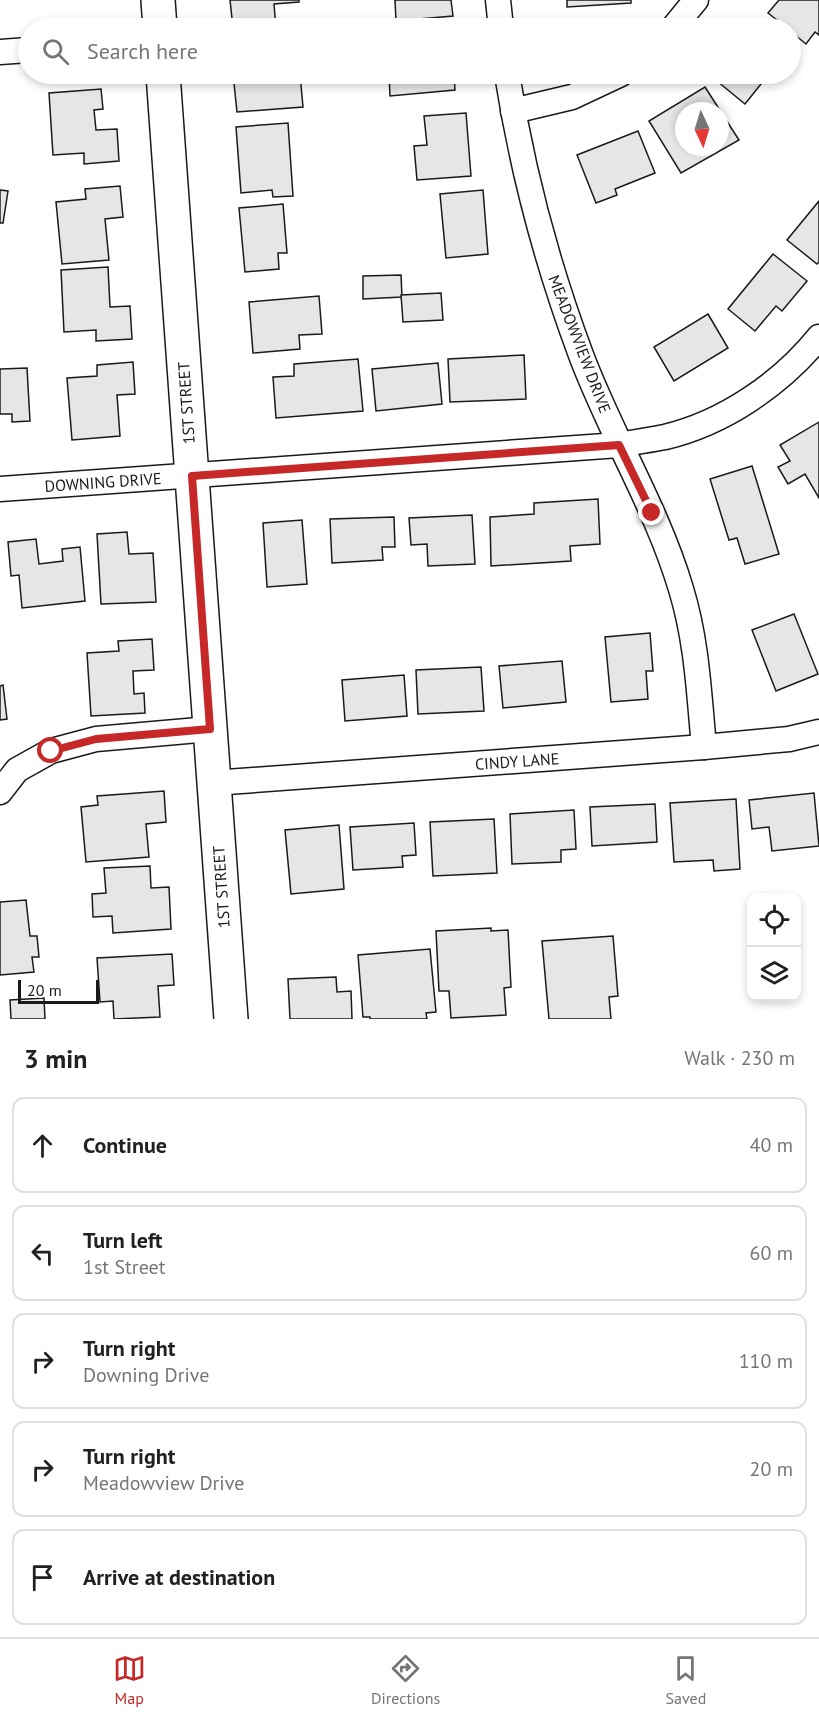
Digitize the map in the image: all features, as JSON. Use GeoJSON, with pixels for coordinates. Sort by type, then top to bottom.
{"type":"FeatureCollection","features":[{"type":"Feature","properties":{"kind":"street"},"geometry":{"type":"LineString","coordinates":[[158,0],[159,18]]}},
{"type":"Feature","properties":{"kind":"street"},"geometry":{"type":"LineString","coordinates":[[498,0],[500,18]]}},
{"type":"Feature","properties":{"kind":"street"},"geometry":{"type":"LineString","coordinates":[[681,18],[696,0]]}},
{"type":"Feature","properties":{"kind":"street"},"geometry":{"type":"LineString","coordinates":[[0,52],[18,51]]}},
{"type":"Feature","properties":{"kind":"street","name":"1ST STREET"},"geometry":{"type":"LineString","coordinates":[[164,84],[231,1019]]}},
{"type":"Feature","properties":{"kind":"street","name":"MEADOWVIEW DRIVE"},"geometry":{"type":"LineString","coordinates":[[509,84],[526,177],[550,267],[581,356],[619,445],[652,513],[681,590],[695,650],[704,747]]}},
{"type":"Feature","properties":{"kind":"street"},"geometry":{"type":"LineString","coordinates":[[513,111],[572,97],[600,84]]}},
{"type":"Feature","properties":{"kind":"street","name":"DOWNING DRIVE"},"geometry":{"type":"LineString","coordinates":[[0,489],[619,445],[666,436],[710,421],[752,398],[774,382],[819,337]]}},
{"type":"Feature","properties":{"kind":"street"},"geometry":{"type":"LineString","coordinates":[[0,792],[17,770],[51,751],[96,739],[210,729]]}},
{"type":"Feature","properties":{"kind":"street","name":"CINDY LANE"},"geometry":{"type":"LineString","coordinates":[[213,783],[704,747],[789,739],[819,732]]}},
{"type":"Feature","properties":{"kind":"building"},"geometry":{"type":"Polygon","coordinates":[[[230,0],[299,0],[299,2],[274,4],[275,18],[232,18],[230,0]]]}},
{"type":"Feature","properties":{"kind":"building"},"geometry":{"type":"Polygon","coordinates":[[[395,0],[451,0],[453,16],[396,18],[395,0]]]}},
{"type":"Feature","properties":{"kind":"building"},"geometry":{"type":"Polygon","coordinates":[[[567,0],[631,0],[631,3],[567,7],[567,0]]]}},
{"type":"Feature","properties":{"kind":"building"},"geometry":{"type":"Polygon","coordinates":[[[779,0],[819,0],[819,35],[815,32],[806,44],[801,40],[801,18],[774,18],[768,13],[779,0]]]}},
{"type":"Feature","properties":{"kind":"building"},"geometry":{"type":"Polygon","coordinates":[[[234,84],[301,84],[303,107],[237,112],[234,84]]]}},
{"type":"Feature","properties":{"kind":"building"},"geometry":{"type":"Polygon","coordinates":[[[389,84],[455,84],[455,90],[390,96],[389,84]]]}},
{"type":"Feature","properties":{"kind":"building"},"geometry":{"type":"Polygon","coordinates":[[[721,84],[761,84],[745,104],[721,84]]]}},
{"type":"Feature","properties":{"kind":"building"},"geometry":{"type":"Polygon","coordinates":[[[705,87],[715,102],[680,102],[705,87]]]}},
{"type":"Feature","properties":{"kind":"building"},"geometry":{"type":"Polygon","coordinates":[[[101,89],[103,109],[94,110],[96,130],[117,129],[119,161],[84,164],[84,153],[53,155],[49,93],[101,89]]]}},
{"type":"Feature","properties":{"kind":"building"},"geometry":{"type":"Polygon","coordinates":[[[675,105],[675,156],[711,156],[681,173],[649,121],[675,105]]]}},
{"type":"Feature","properties":{"kind":"building"},"geometry":{"type":"Polygon","coordinates":[[[466,113],[471,176],[417,180],[414,146],[427,145],[424,116],[466,113]]]}},
{"type":"Feature","properties":{"kind":"building"},"geometry":{"type":"Polygon","coordinates":[[[288,123],[293,196],[273,197],[272,190],[241,193],[236,127],[288,123]]]}},
{"type":"Feature","properties":{"kind":"building"},"geometry":{"type":"Polygon","coordinates":[[[729,124],[739,140],[729,146],[729,124]]]}},
{"type":"Feature","properties":{"kind":"building"},"geometry":{"type":"Polygon","coordinates":[[[638,131],[655,173],[615,189],[617,195],[596,203],[577,155],[638,131]]]}},
{"type":"Feature","properties":{"kind":"building"},"geometry":{"type":"Polygon","coordinates":[[[120,186],[123,217],[105,219],[109,260],[62,264],[56,202],[86,199],[85,189],[120,186]]]}},
{"type":"Feature","properties":{"kind":"building"},"geometry":{"type":"Polygon","coordinates":[[[0,190],[8,191],[3,223],[0,223],[0,190]]]}},
{"type":"Feature","properties":{"kind":"building"},"geometry":{"type":"Polygon","coordinates":[[[483,190],[488,254],[446,258],[440,194],[483,190]]]}},
{"type":"Feature","properties":{"kind":"building"},"geometry":{"type":"Polygon","coordinates":[[[819,201],[819,262],[817,264],[787,240],[819,201]]]}},
{"type":"Feature","properties":{"kind":"building"},"geometry":{"type":"Polygon","coordinates":[[[283,204],[287,253],[278,253],[279,269],[245,272],[239,208],[283,204]]]}},
{"type":"Feature","properties":{"kind":"building"},"geometry":{"type":"Polygon","coordinates":[[[773,254],[807,281],[782,311],[776,306],[755,331],[728,309],[773,254]]]}},
{"type":"Feature","properties":{"kind":"building"},"geometry":{"type":"Polygon","coordinates":[[[108,267],[110,307],[130,306],[132,339],[96,341],[96,330],[64,332],[61,270],[108,267]]]}},
{"type":"Feature","properties":{"kind":"building"},"geometry":{"type":"Polygon","coordinates":[[[401,275],[402,297],[363,299],[363,276],[401,275]]]}},
{"type":"Feature","properties":{"kind":"building"},"geometry":{"type":"Polygon","coordinates":[[[441,293],[443,320],[403,322],[401,295],[441,293]]]}},
{"type":"Feature","properties":{"kind":"building"},"geometry":{"type":"Polygon","coordinates":[[[319,296],[322,334],[299,335],[300,349],[253,353],[249,302],[319,296]]]}},
{"type":"Feature","properties":{"kind":"building"},"geometry":{"type":"Polygon","coordinates":[[[708,314],[728,348],[674,381],[654,347],[708,314]]]}},
{"type":"Feature","properties":{"kind":"building"},"geometry":{"type":"Polygon","coordinates":[[[524,355],[526,399],[450,402],[448,359],[524,355]]]}},
{"type":"Feature","properties":{"kind":"building"},"geometry":{"type":"Polygon","coordinates":[[[358,359],[363,411],[276,418],[273,377],[294,376],[294,364],[358,359]]]}},
{"type":"Feature","properties":{"kind":"building"},"geometry":{"type":"Polygon","coordinates":[[[133,362],[135,394],[117,395],[120,436],[72,440],[67,378],[97,376],[97,365],[133,362]]]}},
{"type":"Feature","properties":{"kind":"building"},"geometry":{"type":"Polygon","coordinates":[[[438,363],[442,404],[376,411],[372,369],[438,363]]]}},
{"type":"Feature","properties":{"kind":"building"},"geometry":{"type":"Polygon","coordinates":[[[27,368],[30,421],[12,422],[12,414],[0,414],[0,369],[27,368]]]}},
{"type":"Feature","properties":{"kind":"building"},"geometry":{"type":"Polygon","coordinates":[[[819,422],[819,498],[805,474],[788,484],[778,467],[790,461],[780,445],[819,422]]]}},
{"type":"Feature","properties":{"kind":"building"},"geometry":{"type":"Polygon","coordinates":[[[752,466],[779,554],[745,564],[737,538],[729,540],[710,479],[752,466]]]}},
{"type":"Feature","properties":{"kind":"building"},"geometry":{"type":"Polygon","coordinates":[[[598,499],[600,544],[570,546],[571,561],[491,566],[490,517],[534,514],[534,503],[598,499]]]}},
{"type":"Feature","properties":{"kind":"building"},"geometry":{"type":"Polygon","coordinates":[[[472,515],[475,564],[428,566],[427,544],[411,545],[409,518],[472,515]]]}},
{"type":"Feature","properties":{"kind":"building"},"geometry":{"type":"Polygon","coordinates":[[[394,517],[395,547],[382,547],[383,560],[332,563],[330,519],[394,517]]]}},
{"type":"Feature","properties":{"kind":"building"},"geometry":{"type":"Polygon","coordinates":[[[302,520],[307,584],[267,587],[263,523],[302,520]]]}},
{"type":"Feature","properties":{"kind":"building"},"geometry":{"type":"Polygon","coordinates":[[[127,532],[129,554],[153,553],[156,602],[101,604],[97,534],[127,532]]]}},
{"type":"Feature","properties":{"kind":"building"},"geometry":{"type":"Polygon","coordinates":[[[36,539],[39,564],[63,561],[62,549],[80,547],[85,601],[22,608],[19,575],[11,576],[8,542],[36,539]]]}},
{"type":"Feature","properties":{"kind":"building"},"geometry":{"type":"Polygon","coordinates":[[[794,614],[818,674],[776,691],[752,630],[794,614]]]}},
{"type":"Feature","properties":{"kind":"building"},"geometry":{"type":"Polygon","coordinates":[[[650,633],[653,671],[646,671],[648,699],[611,702],[605,637],[650,633]]]}},
{"type":"Feature","properties":{"kind":"building"},"geometry":{"type":"Polygon","coordinates":[[[152,639],[154,670],[133,671],[134,694],[144,693],[145,713],[91,716],[87,653],[119,651],[118,641],[152,639]]]}},
{"type":"Feature","properties":{"kind":"building"},"geometry":{"type":"Polygon","coordinates":[[[562,661],[566,702],[503,708],[499,666],[562,661]]]}},
{"type":"Feature","properties":{"kind":"building"},"geometry":{"type":"Polygon","coordinates":[[[481,667],[484,711],[418,714],[416,670],[481,667]]]}},
{"type":"Feature","properties":{"kind":"building"},"geometry":{"type":"Polygon","coordinates":[[[404,675],[407,716],[345,721],[342,680],[404,675]]]}},
{"type":"Feature","properties":{"kind":"building"},"geometry":{"type":"Polygon","coordinates":[[[3,685],[7,719],[0,720],[0,686],[3,685]]]}},
{"type":"Feature","properties":{"kind":"building"},"geometry":{"type":"Polygon","coordinates":[[[164,791],[166,822],[146,824],[149,857],[86,862],[81,807],[98,805],[97,796],[164,791]]]}},
{"type":"Feature","properties":{"kind":"building"},"geometry":{"type":"Polygon","coordinates":[[[814,793],[819,846],[772,851],[769,827],[752,829],[749,800],[814,793]]]}},
{"type":"Feature","properties":{"kind":"building"},"geometry":{"type":"Polygon","coordinates":[[[736,799],[740,869],[714,871],[713,860],[674,862],[670,803],[736,799]]]}},
{"type":"Feature","properties":{"kind":"building"},"geometry":{"type":"Polygon","coordinates":[[[655,804],[657,842],[592,846],[590,807],[655,804]]]}},
{"type":"Feature","properties":{"kind":"building"},"geometry":{"type":"Polygon","coordinates":[[[574,810],[576,849],[561,850],[561,862],[512,864],[510,814],[574,810]]]}},
{"type":"Feature","properties":{"kind":"building"},"geometry":{"type":"Polygon","coordinates":[[[494,819],[497,873],[433,876],[430,822],[494,819]]]}},
{"type":"Feature","properties":{"kind":"building"},"geometry":{"type":"Polygon","coordinates":[[[414,823],[416,855],[402,856],[403,867],[353,870],[350,827],[414,823]]]}},
{"type":"Feature","properties":{"kind":"building"},"geometry":{"type":"Polygon","coordinates":[[[339,825],[344,889],[291,894],[285,830],[339,825]]]}},
{"type":"Feature","properties":{"kind":"building"},"geometry":{"type":"Polygon","coordinates":[[[150,866],[151,888],[169,887],[171,929],[113,933],[112,916],[93,917],[92,894],[106,893],[104,868],[150,866]]]}},
{"type":"Feature","properties":{"kind":"building"},"geometry":{"type":"Polygon","coordinates":[[[26,900],[30,936],[37,936],[39,957],[32,957],[34,972],[0,975],[0,902],[26,900]]]}},
{"type":"Feature","properties":{"kind":"building"},"geometry":{"type":"Polygon","coordinates":[[[491,928],[491,931],[508,930],[511,987],[504,988],[506,1015],[451,1018],[449,991],[439,991],[436,931],[491,928]]]}},
{"type":"Feature","properties":{"kind":"building"},"geometry":{"type":"Polygon","coordinates":[[[613,936],[618,996],[609,997],[611,1019],[549,1019],[542,941],[613,936]]]}},
{"type":"Feature","properties":{"kind":"building"},"geometry":{"type":"Polygon","coordinates":[[[430,949],[436,1012],[426,1013],[427,1019],[363,1017],[358,955],[430,949]]]}},
{"type":"Feature","properties":{"kind":"building"},"geometry":{"type":"Polygon","coordinates":[[[172,954],[174,985],[158,986],[160,1017],[114,1019],[113,1001],[100,1002],[97,958],[172,954]]]}},
{"type":"Feature","properties":{"kind":"building"},"geometry":{"type":"Polygon","coordinates":[[[336,977],[337,992],[351,991],[352,1019],[290,1019],[288,979],[336,977]]]}},
{"type":"Feature","properties":{"kind":"building"},"geometry":{"type":"Polygon","coordinates":[[[44,998],[45,1019],[11,1019],[10,1000],[44,998]]]}},
{"type":"Feature","properties":{"kind":"route"},"geometry":{"type":"LineString","coordinates":[[51,751],[96,739],[210,729],[192,476],[619,445],[652,513]]}}]}
